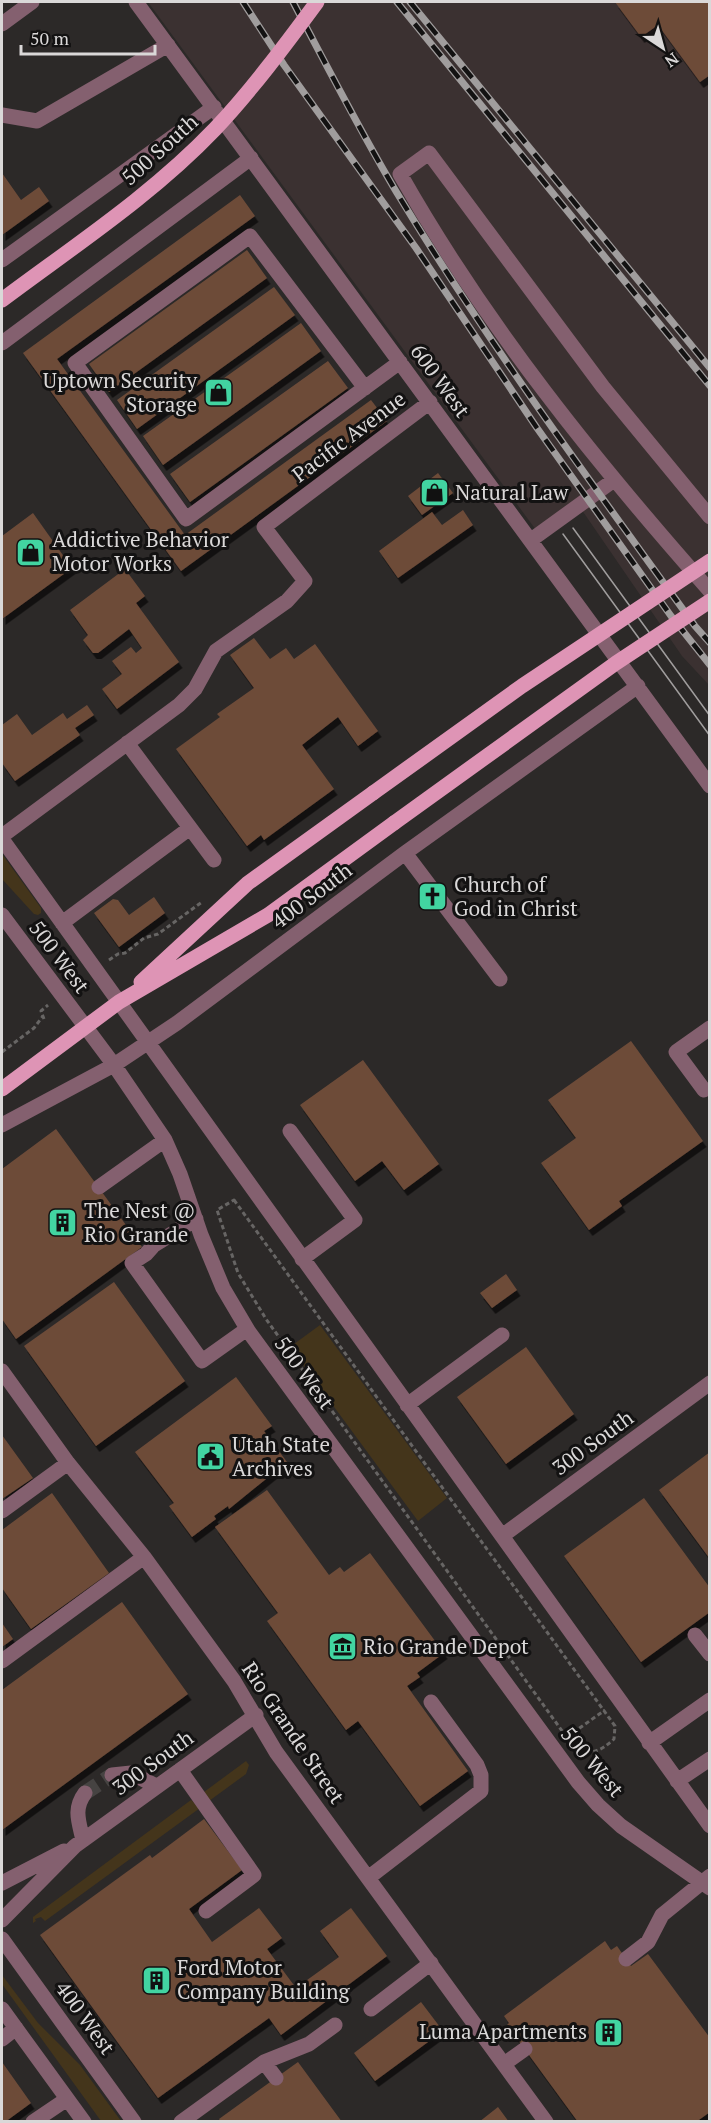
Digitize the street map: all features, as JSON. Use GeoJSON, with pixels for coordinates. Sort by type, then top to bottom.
{"type":"FeatureCollection","features":[{"type":"Feature","properties":{"kind":"main road","name":"500 South"},"geometry":{"type":"LineString","coordinates":[[2,300],[143,195],[215,129],[285,45],[317,2]]}},
{"type":"Feature","properties":{"kind":"main road","name":"400 South"},"geometry":{"type":"LineString","coordinates":[[119,1002],[248,884],[522,686],[710,561]]}},
{"type":"Feature","properties":{"kind":"main road","name":"400 South"},"geometry":{"type":"LineString","coordinates":[[2,1089],[119,1002],[268,915],[616,663],[710,601]]}},
{"type":"Feature","properties":{"kind":"street"},"geometry":{"type":"LineString","coordinates":[[2,24],[33,2]]}},
{"type":"Feature","properties":{"kind":"street","name":"600 West"},"geometry":{"type":"LineString","coordinates":[[136,2],[710,786]]}},
{"type":"Feature","properties":{"kind":"street"},"geometry":{"type":"LineString","coordinates":[[2,115],[37,121],[168,45]]}},
{"type":"Feature","properties":{"kind":"street","name":"500 South"},"geometry":{"type":"LineString","coordinates":[[2,260],[214,107]]}},
{"type":"Feature","properties":{"kind":"street"},"geometry":{"type":"LineString","coordinates":[[710,517],[603,387],[429,153],[400,174],[434,232],[508,344],[577,436],[710,591]]}},
{"type":"Feature","properties":{"kind":"street"},"geometry":{"type":"LineString","coordinates":[[2,343],[251,158]]}},
{"type":"Feature","properties":{"kind":"street"},"geometry":{"type":"LineString","coordinates":[[365,388],[250,236],[75,363],[186,519],[365,388],[400,362]]}},
{"type":"Feature","properties":{"kind":"street","name":"Pacific Avenue"},"geometry":{"type":"LineString","coordinates":[[127,743],[179,705],[195,689],[216,651],[287,601],[305,581],[264,527],[430,402]]}},
{"type":"Feature","properties":{"kind":"street"},"geometry":{"type":"LineString","coordinates":[[531,540],[614,480]]}},
{"type":"Feature","properties":{"kind":"street","name":"400 South"},"geometry":{"type":"LineString","coordinates":[[2,1125],[114,1065],[177,1023],[405,853],[638,686]]}},
{"type":"Feature","properties":{"kind":"street"},"geometry":{"type":"LineString","coordinates":[[2,837],[127,743],[214,860]]}},
{"type":"Feature","properties":{"kind":"street"},"geometry":{"type":"LineString","coordinates":[[62,923],[190,828]]}},
{"type":"Feature","properties":{"kind":"street","name":"500 West"},"geometry":{"type":"LineString","coordinates":[[2,837],[710,1826]]}},
{"type":"Feature","properties":{"kind":"street"},"geometry":{"type":"LineString","coordinates":[[405,853],[500,979]]}},
{"type":"Feature","properties":{"kind":"street","name":"500 West"},"geometry":{"type":"LineString","coordinates":[[2,915],[114,1065],[165,1140],[223,1288],[247,1329],[578,1782],[621,1826],[647,1846],[707,1882]]}},
{"type":"Feature","properties":{"kind":"street"},"geometry":{"type":"LineString","coordinates":[[708,1091],[676,1052],[710,1028]]}},
{"type":"Feature","properties":{"kind":"street"},"geometry":{"type":"LineString","coordinates":[[290,1131],[355,1220],[302,1259]]}},
{"type":"Feature","properties":{"kind":"street"},"geometry":{"type":"LineString","coordinates":[[99,1187],[165,1140]]}},
{"type":"Feature","properties":{"kind":"street"},"geometry":{"type":"LineString","coordinates":[[196,1219],[154,1245],[146,1254],[132,1263],[202,1361],[247,1329]]}},
{"type":"Feature","properties":{"kind":"street"},"geometry":{"type":"LineString","coordinates":[[407,1405],[502,1335]]}},
{"type":"Feature","properties":{"kind":"street","name":"Rio Grande Street"},"geometry":{"type":"LineString","coordinates":[[2,1371],[69,1463],[144,1557],[234,1681],[276,1752],[546,2121]]}},
{"type":"Feature","properties":{"kind":"street","name":"300 South"},"geometry":{"type":"LineString","coordinates":[[502,1536],[710,1383]]}},
{"type":"Feature","properties":{"kind":"street"},"geometry":{"type":"LineString","coordinates":[[2,1511],[69,1463]]}},
{"type":"Feature","properties":{"kind":"street"},"geometry":{"type":"LineString","coordinates":[[2,1661],[144,1557]]}},
{"type":"Feature","properties":{"kind":"street"},"geometry":{"type":"LineString","coordinates":[[695,1635],[710,1654]]}},
{"type":"Feature","properties":{"kind":"street"},"geometry":{"type":"LineString","coordinates":[[649,1743],[710,1700]]}},
{"type":"Feature","properties":{"kind":"street"},"geometry":{"type":"LineString","coordinates":[[368,1878],[481,1791],[481,1775],[477,1765],[431,1702]]}},
{"type":"Feature","properties":{"kind":"street","name":"300 South"},"geometry":{"type":"LineString","coordinates":[[2,1920],[79,1843],[256,1715]]}},
{"type":"Feature","properties":{"kind":"street"},"geometry":{"type":"LineString","coordinates":[[677,1781],[710,1759]]}},
{"type":"Feature","properties":{"kind":"street"},"geometry":{"type":"LineString","coordinates":[[180,1770],[254,1875],[206,1911]]}},
{"type":"Feature","properties":{"kind":"street"},"geometry":{"type":"LineString","coordinates":[[112,1775],[131,1773],[156,1786]]}},
{"type":"Feature","properties":{"kind":"street"},"geometry":{"type":"LineString","coordinates":[[79,1843],[78,1802],[85,1793]]}},
{"type":"Feature","properties":{"kind":"street","name":"300 South"},"geometry":{"type":"LineString","coordinates":[[2,1883],[79,1843]]}},
{"type":"Feature","properties":{"kind":"street"},"geometry":{"type":"LineString","coordinates":[[626,1959],[648,1942],[662,1915],[707,1882]]}},
{"type":"Feature","properties":{"kind":"street","name":"400 West"},"geometry":{"type":"LineString","coordinates":[[2,1939],[134,2121]]}},
{"type":"Feature","properties":{"kind":"street"},"geometry":{"type":"LineString","coordinates":[[371,2008],[430,1963]]}},
{"type":"Feature","properties":{"kind":"street"},"geometry":{"type":"LineString","coordinates":[[2,2009],[84,2121]]}},
{"type":"Feature","properties":{"kind":"street"},"geometry":{"type":"LineString","coordinates":[[181,2121],[264,2062],[309,2044],[335,2025]]}},
{"type":"Feature","properties":{"kind":"street"},"geometry":{"type":"LineString","coordinates":[[2,2039],[16,2028]]}},
{"type":"Feature","properties":{"kind":"street"},"geometry":{"type":"LineString","coordinates":[[504,2064],[525,2049]]}},
{"type":"Feature","properties":{"kind":"street"},"geometry":{"type":"LineString","coordinates":[[264,2062],[276,2078]]}},
{"type":"Feature","properties":{"kind":"street"},"geometry":{"type":"LineString","coordinates":[[33,2121],[67,2099]]}},
{"type":"Feature","properties":{"kind":"path"},"geometry":{"type":"LineString","coordinates":[[2,1052],[34,1028],[44,1017],[41,1011],[61,995],[144,938],[158,934]]}},
{"type":"Feature","properties":{"kind":"path"},"geometry":{"type":"LineString","coordinates":[[234,1200],[615,1726],[614,1739],[598,1752],[588,1753],[575,1749],[567,1737],[266,1319],[238,1273],[217,1210],[234,1200]]}},
{"type":"Feature","properties":{"kind":"path"},"geometry":{"type":"LineString","coordinates":[[560,1742],[612,1705]]}},
{"type":"Feature","properties":{"kind":"shaded area"},"geometry":{"type":"Polygon","coordinates":[[[148,2],[709,2],[709,685],[682,656],[575,500],[536,530],[148,2]]]}},
{"type":"Feature","properties":{"kind":"shaded area"},"geometry":{"type":"Polygon","coordinates":[[[2,854],[41,908],[41,913],[38,915],[34,914],[2,879],[2,854]]]}},
{"type":"Feature","properties":{"kind":"shaded area"},"geometry":{"type":"Polygon","coordinates":[[[320,1325],[447,1498],[418,1521],[290,1347],[320,1325]]]}},
{"type":"Feature","properties":{"kind":"shaded area"},"geometry":{"type":"Polygon","coordinates":[[[246,1761],[249,1765],[246,1774],[209,1801],[204,1792],[246,1761]]]}},
{"type":"Feature","properties":{"kind":"shaded area"},"geometry":{"type":"Polygon","coordinates":[[[191,1800],[200,1808],[45,1921],[41,1917],[35,1919],[33,1923],[33,1917],[191,1800]]]}},
{"type":"Feature","properties":{"kind":"shaded area"},"geometry":{"type":"Polygon","coordinates":[[[2,1975],[38,2023],[80,2065],[121,2121],[101,2121],[2,1984],[2,1975]]]}},
{"type":"Feature","properties":{"kind":"building"},"geometry":{"type":"Polygon","coordinates":[[[615,2],[710,2],[710,75],[700,82],[658,25],[641,37],[615,2]]]}},
{"type":"Feature","properties":{"kind":"building"},"geometry":{"type":"Polygon","coordinates":[[[2,173],[21,200],[39,187],[49,201],[2,235],[2,173]]]}},
{"type":"Feature","properties":{"kind":"building"},"geometry":{"type":"Polygon","coordinates":[[[240,195],[255,216],[57,359],[185,535],[371,400],[387,421],[181,571],[23,353],[240,195]]]}},
{"type":"Feature","properties":{"kind":"building"},"geometry":{"type":"Polygon","coordinates":[[[247,250],[267,278],[109,392],[89,364],[247,250]]]}},
{"type":"Feature","properties":{"kind":"building"},"geometry":{"type":"Polygon","coordinates":[[[274,287],[295,315],[137,429],[117,400],[274,287]]]}},
{"type":"Feature","properties":{"kind":"building"},"geometry":{"type":"Polygon","coordinates":[[[301,323],[321,351],[163,465],[143,436],[301,323]]]}},
{"type":"Feature","properties":{"kind":"building"},"geometry":{"type":"Polygon","coordinates":[[[328,361],[348,388],[190,502],[170,474],[328,361]]]}},
{"type":"Feature","properties":{"kind":"building"},"geometry":{"type":"Polygon","coordinates":[[[438,473],[453,493],[422,515],[408,496],[438,473]]]}},
{"type":"Feature","properties":{"kind":"building"},"geometry":{"type":"Polygon","coordinates":[[[463,510],[473,525],[398,578],[379,551],[432,512],[442,525],[463,510]]]}},
{"type":"Feature","properties":{"kind":"building","name":"Addictive Behavior Motor Works"},"geometry":{"type":"Polygon","coordinates":[[[33,513],[72,568],[2,619],[2,536],[33,513]]]}},
{"type":"Feature","properties":{"kind":"building"},"geometry":{"type":"Polygon","coordinates":[[[125,569],[145,596],[136,603],[179,662],[117,709],[102,689],[122,674],[112,661],[131,647],[136,653],[142,648],[129,629],[98,653],[93,653],[83,640],[88,635],[70,610],[125,569]]]}},
{"type":"Feature","properties":{"kind":"building"},"geometry":{"type":"Polygon","coordinates":[[[254,638],[270,659],[286,648],[294,659],[315,644],[378,731],[358,746],[338,717],[302,745],[334,789],[264,840],[261,835],[247,846],[176,749],[220,717],[217,714],[254,688],[230,655],[254,638]]]}},
{"type":"Feature","properties":{"kind":"building"},"geometry":{"type":"Polygon","coordinates":[[[87,705],[94,715],[75,728],[80,735],[15,781],[2,763],[2,725],[17,714],[32,735],[63,713],[67,719],[87,705]]]}},
{"type":"Feature","properties":{"kind":"building"},"geometry":{"type":"Polygon","coordinates":[[[154,897],[165,913],[119,947],[94,913],[113,899],[118,900],[129,915],[154,897]]]}},
{"type":"Feature","properties":{"kind":"building"},"geometry":{"type":"Polygon","coordinates":[[[631,1041],[703,1141],[619,1201],[622,1206],[589,1230],[541,1163],[576,1138],[548,1100],[631,1041]]]}},
{"type":"Feature","properties":{"kind":"building"},"geometry":{"type":"Polygon","coordinates":[[[363,1060],[439,1164],[404,1190],[382,1161],[355,1181],[300,1105],[363,1060]]]}},
{"type":"Feature","properties":{"kind":"building","name":"The Nest @ Rio Grande"},"geometry":{"type":"Polygon","coordinates":[[[56,1129],[142,1247],[16,1339],[2,1319],[2,1169],[56,1129]]]}},
{"type":"Feature","properties":{"kind":"building"},"geometry":{"type":"Polygon","coordinates":[[[506,1274],[517,1290],[492,1308],[480,1293],[506,1274]]]}},
{"type":"Feature","properties":{"kind":"building"},"geometry":{"type":"Polygon","coordinates":[[[114,1282],[185,1381],[96,1446],[24,1346],[114,1282]]]}},
{"type":"Feature","properties":{"kind":"building"},"geometry":{"type":"Polygon","coordinates":[[[526,1347],[574,1414],[506,1464],[457,1397],[526,1347]]]}},
{"type":"Feature","properties":{"kind":"building","name":"Utah State Archives"},"geometry":{"type":"Polygon","coordinates":[[[236,1377],[272,1426],[264,1431],[287,1462],[229,1509],[228,1506],[214,1516],[216,1519],[192,1537],[169,1506],[174,1503],[135,1452],[236,1377]]]}},
{"type":"Feature","properties":{"kind":"building"},"geometry":{"type":"Polygon","coordinates":[[[2,1435],[33,1478],[2,1499],[2,1435]]]}},
{"type":"Feature","properties":{"kind":"building"},"geometry":{"type":"Polygon","coordinates":[[[710,1452],[710,1559],[659,1490],[710,1452]]]}},
{"type":"Feature","properties":{"kind":"building","name":"Rio Grande Depot"},"geometry":{"type":"Polygon","coordinates":[[[267,1490],[329,1575],[340,1567],[344,1572],[370,1553],[444,1653],[417,1673],[420,1677],[407,1686],[468,1771],[420,1806],[358,1721],[346,1730],[267,1621],[278,1613],[215,1527],[267,1490]]]}},
{"type":"Feature","properties":{"kind":"building"},"geometry":{"type":"Polygon","coordinates":[[[52,1493],[109,1573],[31,1629],[2,1588],[2,1530],[52,1493]]]}},
{"type":"Feature","properties":{"kind":"building"},"geometry":{"type":"Polygon","coordinates":[[[644,1498],[710,1588],[710,1612],[641,1662],[564,1556],[644,1498]]]}},
{"type":"Feature","properties":{"kind":"building"},"geometry":{"type":"Polygon","coordinates":[[[122,1602],[188,1694],[2,1830],[2,1690],[122,1602]]]}},
{"type":"Feature","properties":{"kind":"building"},"geometry":{"type":"Polygon","coordinates":[[[2,1623],[13,1639],[2,1647],[2,1623]]]}},
{"type":"Feature","properties":{"kind":"building","name":"Ford Motor Company Building"},"geometry":{"type":"Polygon","coordinates":[[[204,1819],[242,1870],[189,1909],[212,1942],[259,1908],[282,1938],[267,1949],[296,1988],[339,1957],[320,1931],[351,1908],[387,1956],[281,2035],[269,2018],[158,2098],[40,1935],[150,1855],[152,1858],[204,1819]]]}},
{"type":"Feature","properties":{"kind":"building","name":"Luma Apartments"},"geometry":{"type":"Polygon","coordinates":[[[605,1941],[611,1950],[617,1946],[631,1966],[648,1954],[710,2038],[710,2112],[696,2122],[578,2122],[507,2025],[509,2023],[504,2016],[605,1941]]]}},
{"type":"Feature","properties":{"kind":"building"},"geometry":{"type":"Polygon","coordinates":[[[421,2002],[443,2031],[375,2081],[354,2053],[421,2002]]]}},
{"type":"Feature","properties":{"kind":"building"},"geometry":{"type":"Polygon","coordinates":[[[2,2062],[31,2103],[5,2122],[2,2122],[2,2062]]]}},
{"type":"Feature","properties":{"kind":"building"},"geometry":{"type":"Polygon","coordinates":[[[298,2062],[342,2122],[221,2122],[219,2119],[298,2062]]]}},
{"type":"Feature","properties":{"kind":"building"},"geometry":{"type":"Polygon","coordinates":[[[498,2107],[509,2122],[479,2122],[498,2107]]]}},
{"type":"Feature","properties":{"kind":"tunnel"},"geometry":{"type":"LineString","coordinates":[[85,1793],[112,1775]]}},
{"type":"Feature","properties":{"kind":"tram line"},"geometry":{"type":"LineString","coordinates":[[573,528],[710,716]]}},
{"type":"Feature","properties":{"kind":"tram line"},"geometry":{"type":"LineString","coordinates":[[563,534],[710,736]]}},
{"type":"Feature","properties":{"kind":"railway"},"geometry":{"type":"LineString","coordinates":[[243,2],[284,65],[416,248],[537,428],[671,616],[710,665]]}},
{"type":"Feature","properties":{"kind":"railway"},"geometry":{"type":"LineString","coordinates":[[293,2],[383,170],[467,304],[579,466],[695,626],[710,643]]}},
{"type":"Feature","properties":{"kind":"railway"},"geometry":{"type":"LineString","coordinates":[[397,2],[710,386]]}},
{"type":"Feature","properties":{"kind":"railway"},"geometry":{"type":"LineString","coordinates":[[410,2],[710,368]]}},
{"type":"Feature","properties":{"kind":"place","name":"Uptown Security Storage"},"geometry":{"type":"Point","coordinates":[218,393]}},
{"type":"Feature","properties":{"kind":"place","name":"Natural Law"},"geometry":{"type":"Point","coordinates":[434,493]}},
{"type":"Feature","properties":{"kind":"place","name":"Addictive Behavior Motor Works"},"geometry":{"type":"Point","coordinates":[31,552]}},
{"type":"Feature","properties":{"kind":"place","name":"Church of God in Christ"},"geometry":{"type":"Point","coordinates":[433,897]}},
{"type":"Feature","properties":{"kind":"place","name":"The Nest @ Rio Grande"},"geometry":{"type":"Point","coordinates":[63,1223]}},
{"type":"Feature","properties":{"kind":"place","name":"Utah State Archives"},"geometry":{"type":"Point","coordinates":[211,1457]}},
{"type":"Feature","properties":{"kind":"place","name":"Rio Grande Depot"},"geometry":{"type":"Point","coordinates":[342,1647]}},
{"type":"Feature","properties":{"kind":"place","name":"Ford Motor Company Building"},"geometry":{"type":"Point","coordinates":[156,1980]}},
{"type":"Feature","properties":{"kind":"place","name":"Luma Apartments"},"geometry":{"type":"Point","coordinates":[608,2032]}}]}
